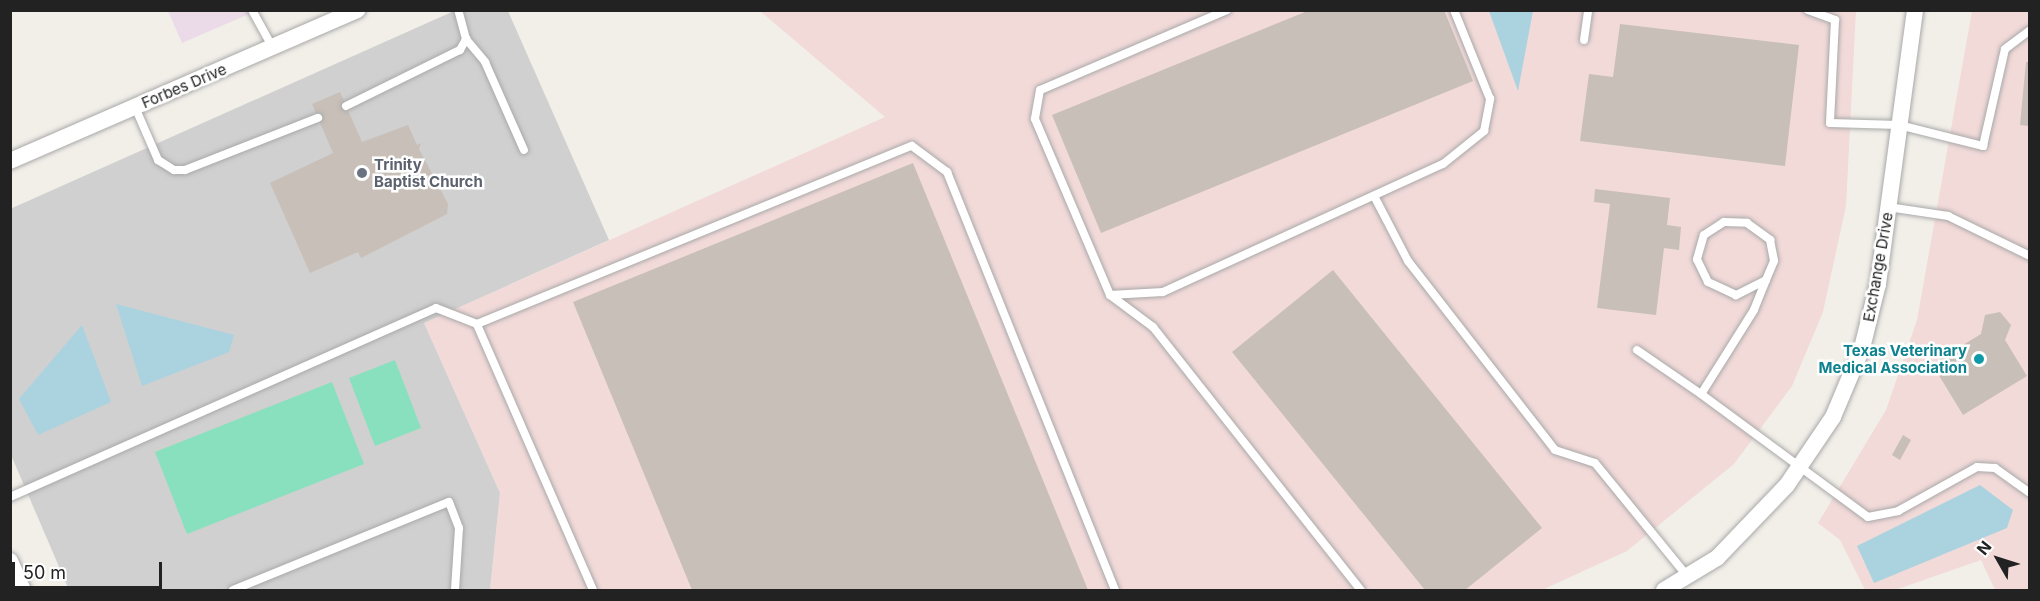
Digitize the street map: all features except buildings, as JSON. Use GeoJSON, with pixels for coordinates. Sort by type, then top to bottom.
{"type":"FeatureCollection","features":[{"type":"Feature","properties":{"kind":"street","name":"Forbes Drive"},"geometry":{"type":"LineString","coordinates":[[10,161],[358,10]]}},
{"type":"Feature","properties":{"kind":"street","name":"Exchange Drive"},"geometry":{"type":"LineString","coordinates":[[1664,591],[1717,558],[1798,471],[1833,417],[1862,348],[1888,207],[1915,10]]}},
{"type":"Feature","properties":{"kind":"street"},"geometry":{"type":"LineString","coordinates":[[10,561],[23,591]]}},
{"type":"Feature","properties":{"kind":"lane"},"geometry":{"type":"LineString","coordinates":[[252,10],[273,48]]}},
{"type":"Feature","properties":{"kind":"lane"},"geometry":{"type":"LineString","coordinates":[[458,10],[466,39],[486,62],[524,150]]}},
{"type":"Feature","properties":{"kind":"lane"},"geometry":{"type":"LineString","coordinates":[[1227,10],[1040,90],[1035,119],[1110,295],[1153,327],[1361,591]]}},
{"type":"Feature","properties":{"kind":"lane"},"geometry":{"type":"LineString","coordinates":[[1110,295],[1163,292],[1443,164],[1484,131],[1490,99],[1454,10]]}},
{"type":"Feature","properties":{"kind":"lane"},"geometry":{"type":"LineString","coordinates":[[1584,40],[1588,10]]}},
{"type":"Feature","properties":{"kind":"lane"},"geometry":{"type":"LineString","coordinates":[[1808,10],[1835,20],[1830,123],[1899,125],[1983,146],[2005,49],[2030,30]]}},
{"type":"Feature","properties":{"kind":"lane"},"geometry":{"type":"LineString","coordinates":[[346,106],[452,56],[466,39]]}},
{"type":"Feature","properties":{"kind":"lane"},"geometry":{"type":"LineString","coordinates":[[135,107],[158,160],[174,170],[185,170],[318,118]]}},
{"type":"Feature","properties":{"kind":"lane"},"geometry":{"type":"LineString","coordinates":[[10,497],[436,308],[477,324],[912,146],[947,172],[1115,591]]}},
{"type":"Feature","properties":{"kind":"lane"},"geometry":{"type":"LineString","coordinates":[[1374,196],[1408,261],[1555,450],[1595,463],[1687,576]]}},
{"type":"Feature","properties":{"kind":"lane"},"geometry":{"type":"LineString","coordinates":[[1888,207],[1948,216],[2030,256]]}},
{"type":"Feature","properties":{"kind":"lane"},"geometry":{"type":"LineString","coordinates":[[1701,394],[1755,310],[1767,280],[1774,261],[1770,240],[1747,223],[1724,222],[1704,235],[1697,259],[1708,282],[1736,295],[1767,280]]}},
{"type":"Feature","properties":{"kind":"lane"},"geometry":{"type":"LineString","coordinates":[[477,324],[593,591]]}},
{"type":"Feature","properties":{"kind":"lane"},"geometry":{"type":"LineString","coordinates":[[1637,350],[1701,394],[1798,471],[1868,517],[1898,511],[1977,466],[1995,468],[2030,493]]}},
{"type":"Feature","properties":{"kind":"lane"},"geometry":{"type":"LineString","coordinates":[[233,591],[449,502],[459,528],[455,591]]}},
{"type":"Feature","properties":{"kind":"shaded area"},"geometry":{"type":"Polygon","coordinates":[[[168,11],[256,11],[182,43],[168,11]]]}},
{"type":"Feature","properties":{"kind":"shaded area"},"geometry":{"type":"Polygon","coordinates":[[[454,11],[508,11],[609,240],[424,323],[500,493],[490,590],[69,590],[11,455],[10,209],[454,11]]]}},
{"type":"Feature","properties":{"kind":"shaded area"},"geometry":{"type":"Polygon","coordinates":[[[760,11],[1856,11],[1846,206],[1823,312],[1792,386],[1734,464],[1627,551],[1542,590],[490,590],[500,493],[424,323],[885,117],[760,11]]]}},
{"type":"Feature","properties":{"kind":"shaded area"},"geometry":{"type":"Polygon","coordinates":[[[1972,11],[2029,11],[2029,590],[1995,590],[1981,560],[1895,590],[1865,590],[1840,540],[1818,523],[1886,410],[1917,320],[1972,11]]]}},
{"type":"Feature","properties":{"kind":"green space"},"geometry":{"type":"Polygon","coordinates":[[[395,360],[421,428],[375,446],[349,378],[395,360]]]}},
{"type":"Feature","properties":{"kind":"green space"},"geometry":{"type":"Polygon","coordinates":[[[332,382],[364,464],[187,534],[155,452],[332,382]]]}},
{"type":"Feature","properties":{"kind":"water"},"geometry":{"type":"Polygon","coordinates":[[[1489,11],[1533,11],[1518,91],[1489,11]]]}},
{"type":"Feature","properties":{"kind":"water"},"geometry":{"type":"Polygon","coordinates":[[[116,304],[234,335],[229,352],[142,386],[116,304]]]}},
{"type":"Feature","properties":{"kind":"water"},"geometry":{"type":"Polygon","coordinates":[[[82,325],[111,402],[38,435],[19,399],[82,325]]]}},
{"type":"Feature","properties":{"kind":"water"},"geometry":{"type":"Polygon","coordinates":[[[1980,485],[2013,510],[2007,528],[1874,583],[1857,546],[1980,485]]]}},
{"type":"Feature","properties":{"kind":"place","name":"Trinity Baptist Church"},"geometry":{"type":"Point","coordinates":[362,173]}},
{"type":"Feature","properties":{"kind":"place","name":"Texas Veterinary Medical Association"},"geometry":{"type":"Point","coordinates":[1979,359]}}]}
